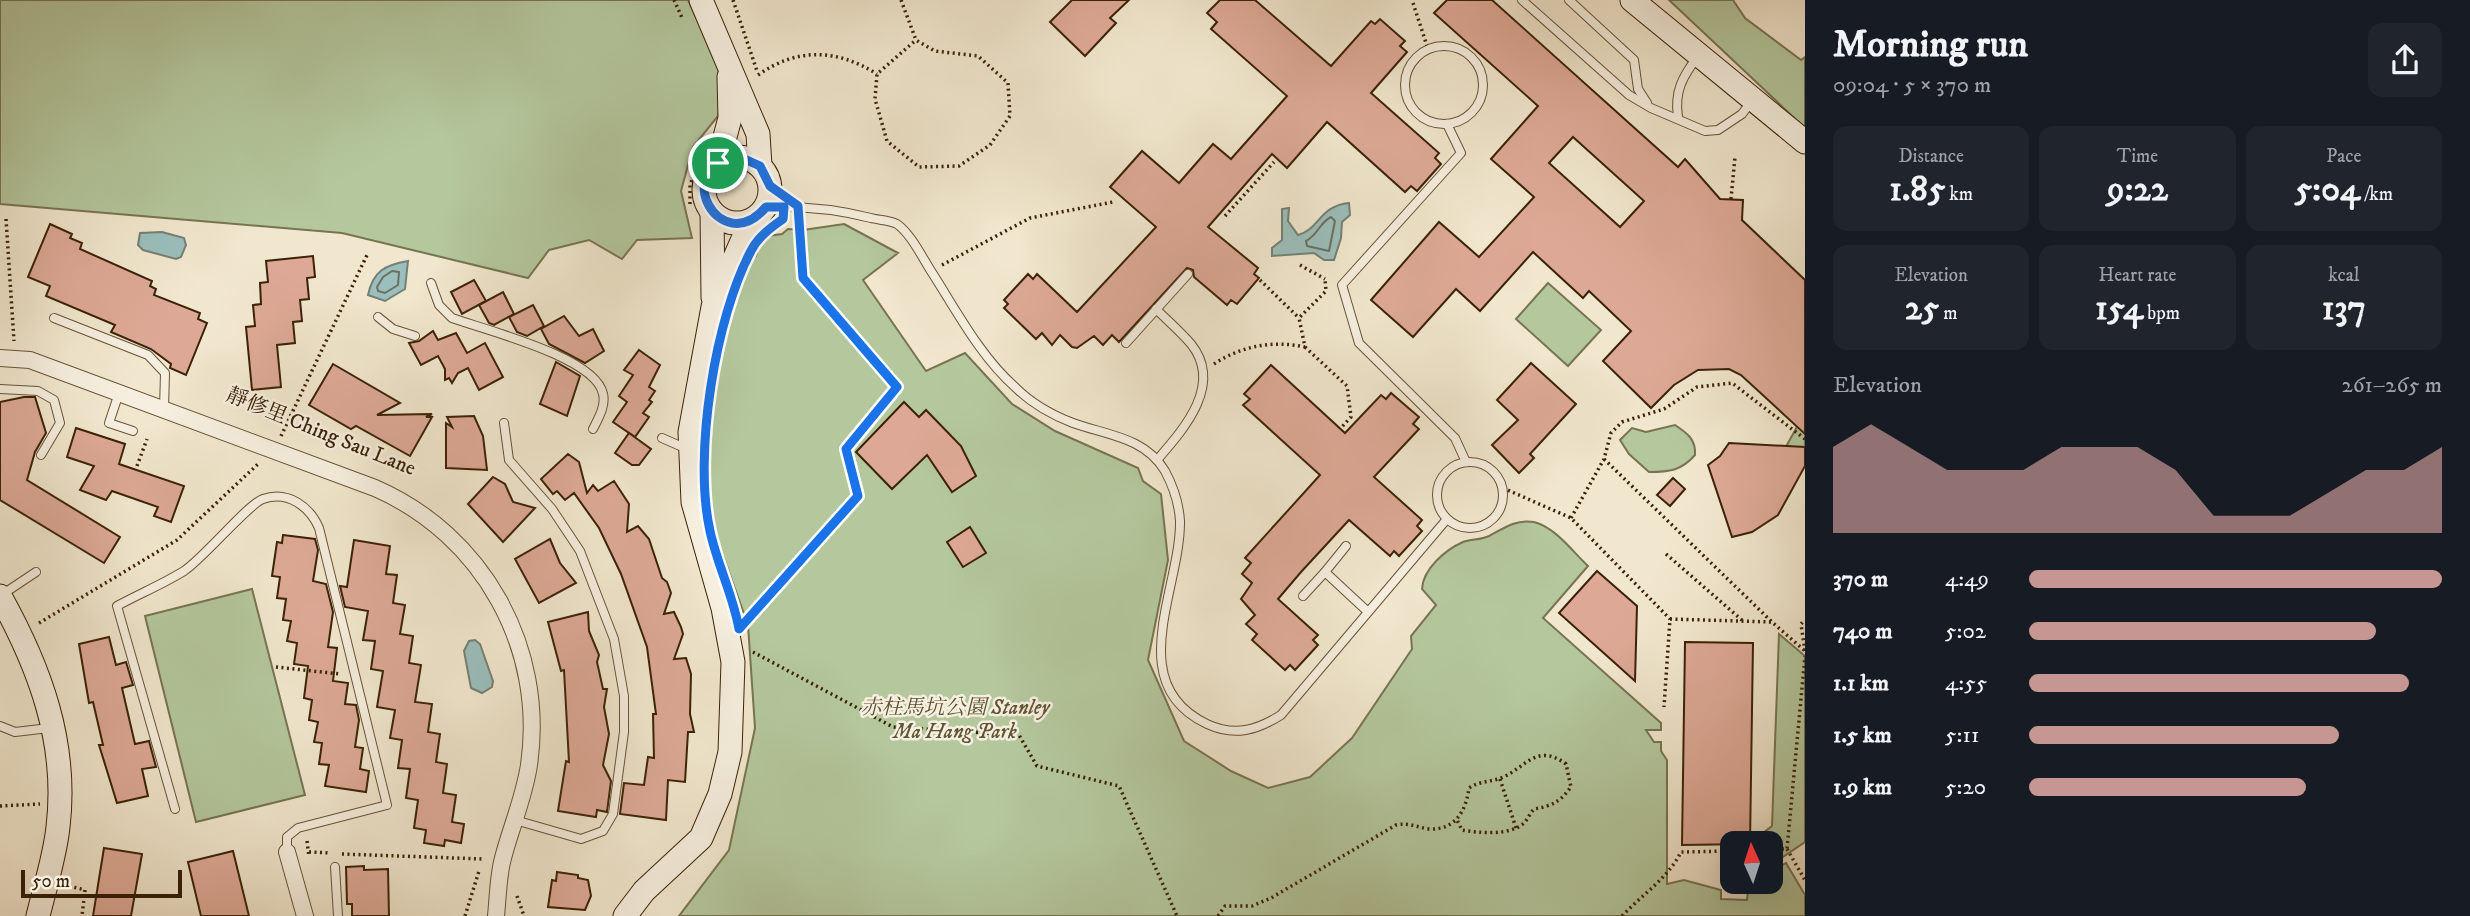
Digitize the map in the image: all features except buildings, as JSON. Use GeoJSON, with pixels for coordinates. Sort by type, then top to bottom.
{"type":"FeatureCollection","features":[{"type":"Feature","properties":{"kind":"street"},"geometry":{"type":"LineString","coordinates":[[625,916],[643,891],[701,838],[720,794],[730,752],[734,682],[730,641],[693,502],[690,450],[692,408],[713,307],[762,195],[758,134],[701,0]]}},
{"type":"Feature","properties":{"kind":"street"},"geometry":{"type":"LineString","coordinates":[[1632,0],[1805,142]]}},
{"type":"Feature","properties":{"kind":"street"},"geometry":{"type":"LineString","coordinates":[[718,163],[730,118],[728,67]]}},
{"type":"Feature","properties":{"kind":"street"},"geometry":{"type":"LineString","coordinates":[[713,307],[712,212],[704,191],[710,170],[718,163],[740,157],[762,195]]}},
{"type":"Feature","properties":{"kind":"street"},"geometry":{"type":"LineString","coordinates":[[712,212],[730,223],[762,195]]}},
{"type":"Feature","properties":{"kind":"street","name":"靜修里 Ching Sau Lane"},"geometry":{"type":"LineString","coordinates":[[4,350],[396,497],[432,519],[467,552],[505,610],[528,682],[532,722],[530,762],[502,860],[496,916]]}},
{"type":"Feature","properties":{"kind":"street"},"geometry":{"type":"LineString","coordinates":[[0,596],[21,634],[55,728],[60,765],[58,827],[38,916]]}},
{"type":"Feature","properties":{"kind":"street"},"geometry":{"type":"LineString","coordinates":[[287,852],[305,916]]}},
{"type":"Feature","properties":{"kind":"lane"},"geometry":{"type":"LineString","coordinates":[[1522,0],[1629,95],[1651,108],[1678,117],[1705,131],[1718,130],[1742,114],[1753,99]]}},
{"type":"Feature","properties":{"kind":"lane"},"geometry":{"type":"LineString","coordinates":[[1569,0],[1634,61],[1638,89],[1651,108]]}},
{"type":"Feature","properties":{"kind":"lane"},"geometry":{"type":"LineString","coordinates":[[1452,47],[1464,52],[1480,70],[1482,94],[1469,115],[1447,124],[1423,119],[1407,101],[1405,77],[1417,56],[1428,50],[1452,47]]}},
{"type":"Feature","properties":{"kind":"lane"},"geometry":{"type":"LineString","coordinates":[[1678,117],[1675,100],[1679,85],[1699,55]]}},
{"type":"Feature","properties":{"kind":"lane"},"geometry":{"type":"LineString","coordinates":[[1447,124],[1461,153],[1342,285],[1359,343],[1455,438],[1466,462]]}},
{"type":"Feature","properties":{"kind":"lane"},"geometry":{"type":"LineString","coordinates":[[762,195],[798,206],[836,210],[896,224],[931,271],[982,349],[1015,388],[1055,415],[1123,438],[1144,448],[1157,460],[1173,489],[1180,517],[1178,545],[1160,642],[1162,665],[1172,692],[1196,718],[1216,728],[1242,732],[1260,728],[1281,715],[1447,519]]}},
{"type":"Feature","properties":{"kind":"lane"},"geometry":{"type":"LineString","coordinates":[[762,195],[798,206]]}},
{"type":"Feature","properties":{"kind":"lane"},"geometry":{"type":"LineString","coordinates":[[1126,343],[1188,274]]}},
{"type":"Feature","properties":{"kind":"lane"},"geometry":{"type":"LineString","coordinates":[[431,283],[439,305],[452,318],[571,360],[593,375],[603,392],[603,405],[593,429]]}},
{"type":"Feature","properties":{"kind":"lane"},"geometry":{"type":"LineString","coordinates":[[1156,309],[1193,346],[1202,372],[1199,401],[1194,413],[1157,460]]}},
{"type":"Feature","properties":{"kind":"lane"},"geometry":{"type":"LineString","coordinates":[[378,317],[393,329],[415,336]]}},
{"type":"Feature","properties":{"kind":"lane"},"geometry":{"type":"LineString","coordinates":[[54,318],[148,355],[165,373],[164,409]]}},
{"type":"Feature","properties":{"kind":"lane"},"geometry":{"type":"LineString","coordinates":[[0,390],[38,391],[54,400],[60,423],[41,455]]}},
{"type":"Feature","properties":{"kind":"lane"},"geometry":{"type":"LineString","coordinates":[[119,393],[109,423],[133,431]]}},
{"type":"Feature","properties":{"kind":"lane"},"geometry":{"type":"LineString","coordinates":[[504,423],[509,460],[567,530],[591,573],[614,639],[624,715],[613,814],[603,831],[588,838],[573,838],[515,820]]}},
{"type":"Feature","properties":{"kind":"lane"},"geometry":{"type":"LineString","coordinates":[[662,438],[690,450]]}},
{"type":"Feature","properties":{"kind":"lane"},"geometry":{"type":"LineString","coordinates":[[1466,462],[1488,467],[1503,488],[1502,504],[1489,522],[1471,528],[1460,527],[1447,519],[1440,509],[1438,487],[1447,471],[1466,462]]}},
{"type":"Feature","properties":{"kind":"lane"},"geometry":{"type":"LineString","coordinates":[[175,809],[117,606],[184,570],[262,499],[283,498],[297,501],[313,513],[320,528],[387,805],[298,828],[287,837],[287,852]]}},
{"type":"Feature","properties":{"kind":"lane"},"geometry":{"type":"LineString","coordinates":[[1303,596],[1346,545]]}},
{"type":"Feature","properties":{"kind":"lane"},"geometry":{"type":"LineString","coordinates":[[0,596],[36,572]]}},
{"type":"Feature","properties":{"kind":"lane"},"geometry":{"type":"LineString","coordinates":[[1325,572],[1367,611]]}},
{"type":"Feature","properties":{"kind":"lane"},"geometry":{"type":"LineString","coordinates":[[0,726],[15,732],[55,728]]}},
{"type":"Feature","properties":{"kind":"lane"},"geometry":{"type":"LineString","coordinates":[[335,867],[338,916]]}},
{"type":"Feature","properties":{"kind":"path"},"geometry":{"type":"LineString","coordinates":[[733,0],[761,84]]}},
{"type":"Feature","properties":{"kind":"path"},"geometry":{"type":"LineString","coordinates":[[901,0],[916,40],[934,51],[978,55],[1009,83],[1010,116],[990,145],[958,166],[919,167],[887,141],[875,99],[877,74],[916,40]]}},
{"type":"Feature","properties":{"kind":"path"},"geometry":{"type":"LineString","coordinates":[[1413,3],[1428,50]]}},
{"type":"Feature","properties":{"kind":"path"},"geometry":{"type":"LineString","coordinates":[[758,75],[772,66],[808,53],[855,60],[877,74]]}},
{"type":"Feature","properties":{"kind":"path"},"geometry":{"type":"LineString","coordinates":[[1731,199],[1735,157]]}},
{"type":"Feature","properties":{"kind":"path"},"geometry":{"type":"LineString","coordinates":[[1225,216],[1274,162]]}},
{"type":"Feature","properties":{"kind":"path"},"geometry":{"type":"LineString","coordinates":[[931,271],[1030,218],[1113,202]]}},
{"type":"Feature","properties":{"kind":"path"},"geometry":{"type":"LineString","coordinates":[[739,629],[858,496],[846,449],[897,387],[803,278],[798,206]]}},
{"type":"Feature","properties":{"kind":"path"},"geometry":{"type":"LineString","coordinates":[[6,219],[14,334]]}},
{"type":"Feature","properties":{"kind":"path","name":"靜修里 Ching Sau Lane"},"geometry":{"type":"LineString","coordinates":[[292,442],[280,438],[368,255]]}},
{"type":"Feature","properties":{"kind":"path"},"geometry":{"type":"LineString","coordinates":[[1300,265],[1325,279],[1333,276]]}},
{"type":"Feature","properties":{"kind":"path"},"geometry":{"type":"LineString","coordinates":[[1299,318],[1326,290],[1325,279]]}},
{"type":"Feature","properties":{"kind":"path"},"geometry":{"type":"LineString","coordinates":[[1260,280],[1299,318],[1305,347]]}},
{"type":"Feature","properties":{"kind":"path"},"geometry":{"type":"LineString","coordinates":[[1202,372],[1233,352],[1283,342],[1305,347],[1347,386],[1351,416],[1340,429]]}},
{"type":"Feature","properties":{"kind":"path"},"geometry":{"type":"LineString","coordinates":[[4,350],[22,343]]}},
{"type":"Feature","properties":{"kind":"path"},"geometry":{"type":"LineString","coordinates":[[1571,518],[1604,459],[1611,433],[1622,422],[1664,409],[1697,387],[1732,383],[1805,439]]}},
{"type":"Feature","properties":{"kind":"path"},"geometry":{"type":"LineString","coordinates":[[34,626],[177,540],[265,458]]}},
{"type":"Feature","properties":{"kind":"path"},"geometry":{"type":"LineString","coordinates":[[1604,459],[1805,654]]}},
{"type":"Feature","properties":{"kind":"path"},"geometry":{"type":"LineString","coordinates":[[1503,488],[1571,518],[1670,619],[1772,622]]}},
{"type":"Feature","properties":{"kind":"path"},"geometry":{"type":"LineString","coordinates":[[1666,554],[1743,621]]}},
{"type":"Feature","properties":{"kind":"path"},"geometry":{"type":"LineString","coordinates":[[1664,707],[1670,619]]}},
{"type":"Feature","properties":{"kind":"path"},"geometry":{"type":"LineString","coordinates":[[1805,620],[1801,624],[1805,654],[1787,849],[1805,880]]}},
{"type":"Feature","properties":{"kind":"path"},"geometry":{"type":"LineString","coordinates":[[742,646],[893,727],[1019,735],[1037,766],[1119,786],[1177,916]]}},
{"type":"Feature","properties":{"kind":"path"},"geometry":{"type":"LineString","coordinates":[[276,667],[356,676]]}},
{"type":"Feature","properties":{"kind":"path"},"geometry":{"type":"LineString","coordinates":[[1218,916],[1225,906],[1252,906],[1271,898],[1396,825],[1405,823],[1432,829],[1457,820],[1465,808],[1469,788],[1478,782],[1500,779],[1541,755],[1556,757],[1566,764],[1571,776],[1571,787],[1562,799],[1555,805],[1534,809],[1525,822],[1516,828],[1478,833],[1462,830],[1457,820]]}},
{"type":"Feature","properties":{"kind":"path"},"geometry":{"type":"LineString","coordinates":[[1500,779],[1516,828]]}},
{"type":"Feature","properties":{"kind":"path"},"geometry":{"type":"LineString","coordinates":[[42,792],[42,816]]}},
{"type":"Feature","properties":{"kind":"path"},"geometry":{"type":"LineString","coordinates":[[0,806],[42,804]]}},
{"type":"Feature","properties":{"kind":"path"},"geometry":{"type":"LineString","coordinates":[[1622,916],[1648,888],[1671,871],[1681,852],[1720,850]]}},
{"type":"Feature","properties":{"kind":"path"},"geometry":{"type":"LineString","coordinates":[[374,855],[483,859]]}},
{"type":"Feature","properties":{"kind":"path"},"geometry":{"type":"LineString","coordinates":[[68,886],[85,890],[82,916]]}},
{"type":"Feature","properties":{"kind":"path"},"geometry":{"type":"LineString","coordinates":[[515,891],[524,916]]}},
{"type":"Feature","properties":{"kind":"green space"},"geometry":{"type":"Polygon","coordinates":[[[0,0],[688,0],[727,82],[718,116],[693,147],[681,191],[692,238],[637,240],[622,259],[589,240],[549,250],[528,278],[342,233],[0,204],[0,0]]]}},
{"type":"Feature","properties":{"kind":"green space"},"geometry":{"type":"Polygon","coordinates":[[[1669,0],[1733,0],[1745,18],[1801,60],[1805,57],[1805,128],[1669,0]]]}},
{"type":"Feature","properties":{"kind":"green space","name":"赤柱馬坑公園 Stanley Ma Hang Park"},"geometry":{"type":"Polygon","coordinates":[[[844,224],[898,253],[863,280],[926,371],[965,353],[1012,404],[1055,431],[1138,468],[1143,481],[1161,494],[1168,560],[1148,660],[1184,741],[1231,771],[1268,788],[1310,777],[1352,738],[1412,649],[1411,636],[1436,605],[1422,589],[1426,574],[1436,561],[1463,542],[1486,537],[1516,523],[1534,522],[1556,534],[1588,566],[1543,618],[1661,723],[1661,730],[1646,730],[1654,742],[1661,742],[1661,751],[1667,760],[1667,884],[1684,880],[1720,890],[1721,899],[1747,900],[1748,894],[1783,894],[1783,864],[1786,863],[1805,895],[1805,916],[679,916],[729,850],[755,728],[748,625],[700,491],[707,365],[739,271],[756,256],[761,237],[782,234],[788,229],[803,230],[844,224]]]}},
{"type":"Feature","properties":{"kind":"green space"},"geometry":{"type":"Polygon","coordinates":[[[1548,283],[1601,330],[1568,366],[1516,319],[1548,283]]]}},
{"type":"Feature","properties":{"kind":"green space"},"geometry":{"type":"Polygon","coordinates":[[[1805,412],[1805,467],[1789,455],[1787,445],[1805,412]]]}},
{"type":"Feature","properties":{"kind":"green space"},"geometry":{"type":"Polygon","coordinates":[[[1675,425],[1692,441],[1695,455],[1674,470],[1649,472],[1629,454],[1620,440],[1632,428],[1646,432],[1675,425]]]}},
{"type":"Feature","properties":{"kind":"green space"},"geometry":{"type":"Polygon","coordinates":[[[252,589],[305,795],[196,822],[145,616],[252,589]]]}},
{"type":"Feature","properties":{"kind":"green space"},"geometry":{"type":"Polygon","coordinates":[[[1779,634],[1805,656],[1805,842],[1783,857],[1783,831],[1766,831],[1772,826],[1779,634]]]}},
{"type":"Feature","properties":{"kind":"water"},"geometry":{"type":"Polygon","coordinates":[[[1349,203],[1350,215],[1342,222],[1341,238],[1334,260],[1324,260],[1314,253],[1272,256],[1272,248],[1282,240],[1282,209],[1289,208],[1288,221],[1298,235],[1311,228],[1331,208],[1349,203]]]}},
{"type":"Feature","properties":{"kind":"water"},"geometry":{"type":"Polygon","coordinates":[[[162,232],[184,238],[186,245],[181,257],[176,259],[143,250],[138,245],[140,233],[162,232]]]}},
{"type":"Feature","properties":{"kind":"water"},"geometry":{"type":"Polygon","coordinates":[[[408,261],[405,289],[385,301],[368,295],[373,280],[381,270],[408,261]]]}},
{"type":"Feature","properties":{"kind":"water"},"geometry":{"type":"Polygon","coordinates":[[[475,640],[480,644],[493,681],[492,687],[482,693],[471,688],[464,651],[469,641],[475,640]]]}},
{"type":"Feature","properties":{"kind":"route"},"geometry":{"type":"LineString","coordinates":[[728,158],[750,160],[760,166],[767,175],[770,186],[798,206],[803,278],[897,387],[846,449],[858,496],[739,629],[735,608],[710,531],[704,486],[709,402],[717,351],[738,281],[753,247],[768,229],[783,219],[784,207],[766,207],[751,220],[740,223],[720,219],[706,203],[704,191],[705,180],[710,170],[718,163],[728,158]]}}]}
